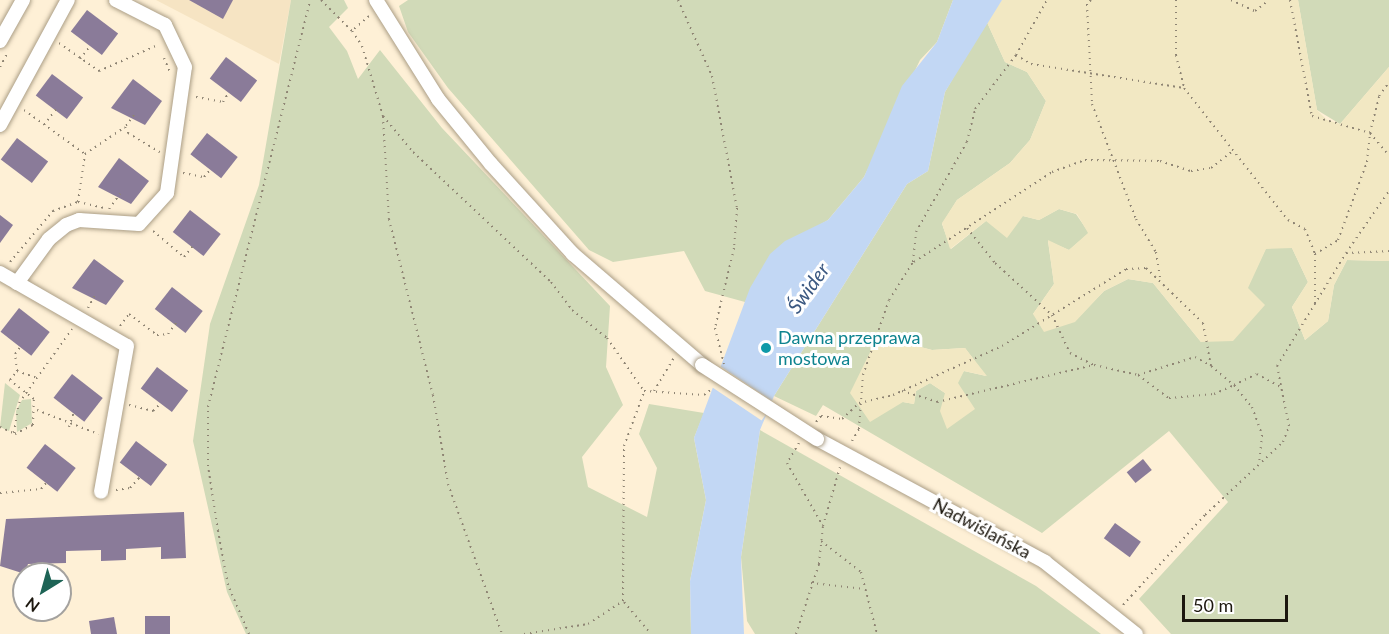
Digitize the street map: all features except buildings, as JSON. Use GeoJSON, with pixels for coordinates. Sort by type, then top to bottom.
{"type":"FeatureCollection","features":[{"type":"Feature","properties":{"kind":"street"},"geometry":{"type":"LineString","coordinates":[[0,41],[22,0]]}},
{"type":"Feature","properties":{"kind":"street"},"geometry":{"type":"LineString","coordinates":[[0,125],[68,0]]}},
{"type":"Feature","properties":{"kind":"street"},"geometry":{"type":"LineString","coordinates":[[17,283],[49,239],[66,225],[79,220],[140,224],[167,193],[185,68],[165,26],[117,0]]}},
{"type":"Feature","properties":{"kind":"street","name":"Nadwiślańska"},"geometry":{"type":"LineString","coordinates":[[378,4],[438,99],[499,172],[573,254],[702,364],[817,439],[1045,562],[1115,614],[1136,634]]}},
{"type":"Feature","properties":{"kind":"street"},"geometry":{"type":"LineString","coordinates":[[2,270],[17,283],[82,315],[127,346],[101,492]]}},
{"type":"Feature","properties":{"kind":"path"},"geometry":{"type":"LineString","coordinates":[[249,634],[228,585],[220,542],[208,466],[208,407],[310,0]]}},
{"type":"Feature","properties":{"kind":"path"},"geometry":{"type":"LineString","coordinates":[[321,0],[352,31],[363,46],[383,117],[389,219],[433,395],[448,484],[502,634]]}},
{"type":"Feature","properties":{"kind":"path"},"geometry":{"type":"LineString","coordinates":[[678,0],[712,76],[737,208],[734,248],[715,328]]}},
{"type":"Feature","properties":{"kind":"path"},"geometry":{"type":"LineString","coordinates":[[849,447],[859,429],[859,403],[882,316],[913,262],[916,232],[967,142],[975,109],[1016,54],[1047,0]]}},
{"type":"Feature","properties":{"kind":"path"},"geometry":{"type":"LineString","coordinates":[[1091,0],[1087,4],[1088,72],[1092,104],[1113,160],[1156,252],[1160,279]]}},
{"type":"Feature","properties":{"kind":"path"},"geometry":{"type":"LineString","coordinates":[[1176,0],[1176,55],[1184,88],[1288,220],[1305,229],[1315,254],[1315,306]]}},
{"type":"Feature","properties":{"kind":"path"},"geometry":{"type":"LineString","coordinates":[[1231,0],[1255,11],[1269,0]]}},
{"type":"Feature","properties":{"kind":"path"},"geometry":{"type":"LineString","coordinates":[[1290,0],[1312,116],[1370,133],[1389,156]]}},
{"type":"Feature","properties":{"kind":"path"},"geometry":{"type":"LineString","coordinates":[[352,31],[378,4]]}},
{"type":"Feature","properties":{"kind":"path"},"geometry":{"type":"LineString","coordinates":[[53,39],[99,70],[158,43],[174,81]]}},
{"type":"Feature","properties":{"kind":"path"},"geometry":{"type":"LineString","coordinates":[[80,59],[91,45]]}},
{"type":"Feature","properties":{"kind":"path"},"geometry":{"type":"LineString","coordinates":[[1016,54],[1031,64],[1184,88]]}},
{"type":"Feature","properties":{"kind":"path"},"geometry":{"type":"LineString","coordinates":[[1315,254],[1338,240],[1367,162],[1370,133],[1379,96],[1389,82]]}},
{"type":"Feature","properties":{"kind":"path"},"geometry":{"type":"LineString","coordinates":[[190,96],[223,102],[230,92]]}},
{"type":"Feature","properties":{"kind":"path"},"geometry":{"type":"LineString","coordinates":[[17,105],[85,154]]}},
{"type":"Feature","properties":{"kind":"path"},"geometry":{"type":"LineString","coordinates":[[44,125],[56,109]]}},
{"type":"Feature","properties":{"kind":"path"},"geometry":{"type":"LineString","coordinates":[[78,202],[85,154],[125,127],[134,115]]}},
{"type":"Feature","properties":{"kind":"path"},"geometry":{"type":"LineString","coordinates":[[383,117],[413,152],[551,282],[572,310],[607,338],[644,391]]}},
{"type":"Feature","properties":{"kind":"path"},"geometry":{"type":"LineString","coordinates":[[125,127],[167,157]]}},
{"type":"Feature","properties":{"kind":"path"},"geometry":{"type":"LineString","coordinates":[[913,262],[1052,172],[1085,160],[1160,161],[1191,171],[1212,168],[1234,150]]}},
{"type":"Feature","properties":{"kind":"path"},"geometry":{"type":"LineString","coordinates":[[177,172],[204,177],[211,168]]}},
{"type":"Feature","properties":{"kind":"path"},"geometry":{"type":"LineString","coordinates":[[1115,614],[1259,462],[1283,442],[1289,426],[1277,366],[1346,253],[1389,191]]}},
{"type":"Feature","properties":{"kind":"path"},"geometry":{"type":"LineString","coordinates":[[107,212],[120,194]]}},
{"type":"Feature","properties":{"kind":"path"},"geometry":{"type":"LineString","coordinates":[[2,270],[43,219],[78,202],[95,202],[115,216]]}},
{"type":"Feature","properties":{"kind":"path"},"geometry":{"type":"LineString","coordinates":[[150,226],[184,257],[193,246]]}},
{"type":"Feature","properties":{"kind":"path"},"geometry":{"type":"LineString","coordinates":[[968,228],[995,263],[1052,315],[1070,354],[1094,365],[1138,375],[1169,398],[1214,394],[1257,374],[1280,387]]}},
{"type":"Feature","properties":{"kind":"path"},"geometry":{"type":"LineString","coordinates":[[1346,253],[1389,251]]}},
{"type":"Feature","properties":{"kind":"path"},"geometry":{"type":"LineString","coordinates":[[814,424],[821,416],[842,419],[859,403],[902,391],[1002,346],[1126,269],[1146,268],[1203,322],[1211,366]]}},
{"type":"Feature","properties":{"kind":"path"},"geometry":{"type":"LineString","coordinates":[[14,433],[15,410],[95,295]]}},
{"type":"Feature","properties":{"kind":"path"},"geometry":{"type":"LineString","coordinates":[[117,329],[129,314],[157,336],[168,334],[176,323]]}},
{"type":"Feature","properties":{"kind":"path"},"geometry":{"type":"LineString","coordinates":[[21,346],[15,354],[17,371],[10,385],[26,393],[37,410],[69,427],[111,437]]}},
{"type":"Feature","properties":{"kind":"path"},"geometry":{"type":"LineString","coordinates":[[644,391],[654,391],[676,355]]}},
{"type":"Feature","properties":{"kind":"path"},"geometry":{"type":"LineString","coordinates":[[1138,375],[1195,357],[1211,366],[1234,385],[1252,407],[1262,435],[1259,462]]}},
{"type":"Feature","properties":{"kind":"path"},"geometry":{"type":"LineString","coordinates":[[902,391],[937,402],[1094,365]]}},
{"type":"Feature","properties":{"kind":"path"},"geometry":{"type":"LineString","coordinates":[[17,371],[37,378]]}},
{"type":"Feature","properties":{"kind":"path"},"geometry":{"type":"LineString","coordinates":[[644,391],[624,446],[623,602],[651,634]]}},
{"type":"Feature","properties":{"kind":"path"},"geometry":{"type":"LineString","coordinates":[[121,403],[153,411],[161,403]]}},
{"type":"Feature","properties":{"kind":"path"},"geometry":{"type":"LineString","coordinates":[[0,428],[14,433],[33,425],[37,410]]}},
{"type":"Feature","properties":{"kind":"path"},"geometry":{"type":"LineString","coordinates":[[69,427],[74,412]]}},
{"type":"Feature","properties":{"kind":"path"},"geometry":{"type":"LineString","coordinates":[[801,440],[787,462],[823,526]]}},
{"type":"Feature","properties":{"kind":"path"},"geometry":{"type":"LineString","coordinates":[[796,634],[811,583],[823,526],[842,462]]}},
{"type":"Feature","properties":{"kind":"path"},"geometry":{"type":"LineString","coordinates":[[101,492],[130,488],[140,477]]}},
{"type":"Feature","properties":{"kind":"path"},"geometry":{"type":"LineString","coordinates":[[0,493],[41,489],[47,482]]}},
{"type":"Feature","properties":{"kind":"path"},"geometry":{"type":"LineString","coordinates":[[821,541],[861,572],[877,634]]}},
{"type":"Feature","properties":{"kind":"path"},"geometry":{"type":"LineString","coordinates":[[811,583],[865,589]]}},
{"type":"Feature","properties":{"kind":"path"},"geometry":{"type":"LineString","coordinates":[[524,634],[588,624],[623,602]]}},
{"type":"Feature","properties":{"kind":"shaded area"},"geometry":{"type":"Polygon","coordinates":[[[156,0],[291,0],[279,64],[156,0]]]}},
{"type":"Feature","properties":{"kind":"green space"},"geometry":{"type":"Polygon","coordinates":[[[291,0],[344,0],[348,8],[329,27],[347,51],[358,79],[380,50],[442,128],[610,306],[606,367],[623,405],[582,457],[588,487],[647,517],[657,468],[639,434],[649,404],[704,413],[694,438],[706,500],[690,581],[691,634],[246,634],[227,592],[193,441],[210,324],[259,185],[291,0]]]}},
{"type":"Feature","properties":{"kind":"green space"},"geometry":{"type":"Polygon","coordinates":[[[408,0],[953,0],[937,42],[920,60],[864,177],[828,220],[771,254],[745,302],[705,291],[684,251],[613,262],[589,250],[448,88],[408,32],[399,6],[408,0]]]}},
{"type":"Feature","properties":{"kind":"green space"},"geometry":{"type":"Polygon","coordinates":[[[1298,0],[1389,0],[1389,67],[1340,124],[1317,110],[1298,0]]]}},
{"type":"Feature","properties":{"kind":"green space"},"geometry":{"type":"Polygon","coordinates":[[[986,20],[1005,62],[1027,72],[1046,101],[1030,140],[1010,163],[957,200],[942,224],[951,249],[986,221],[1023,216],[1039,220],[1059,209],[1076,214],[1089,233],[1069,250],[1048,241],[1054,284],[1033,314],[1074,322],[1104,291],[1128,279],[1153,283],[1201,342],[1247,288],[1266,248],[1292,248],[1308,282],[1292,307],[1305,340],[1328,321],[1334,285],[1347,260],[1389,261],[1389,634],[1171,634],[1139,599],[1228,502],[1169,431],[1042,533],[823,405],[816,416],[774,396],[907,184],[928,171],[945,92],[986,20]],[[878,336],[903,402],[914,404],[916,391],[930,383],[945,393],[964,371],[986,376],[965,348],[932,350],[878,336]]]}},
{"type":"Feature","properties":{"kind":"green space"},"geometry":{"type":"Polygon","coordinates":[[[5,383],[20,395],[9,431],[0,427],[5,383]]]}},
{"type":"Feature","properties":{"kind":"green space"},"geometry":{"type":"Polygon","coordinates":[[[31,399],[32,423],[17,432],[16,411],[22,400],[31,399]]]}},
{"type":"Feature","properties":{"kind":"green space"},"geometry":{"type":"Polygon","coordinates":[[[760,430],[1036,586],[1101,634],[755,634],[747,621],[741,557],[760,430]]]}},
{"type":"Feature","properties":{"kind":"sand"},"geometry":{"type":"Polygon","coordinates":[[[1002,0],[1298,0],[1317,110],[1327,120],[1340,124],[1389,67],[1389,261],[1347,260],[1334,285],[1328,321],[1305,340],[1292,307],[1308,282],[1292,248],[1266,249],[1248,288],[1265,305],[1233,341],[1201,342],[1153,283],[1128,279],[1104,291],[1075,322],[1044,332],[1033,314],[1054,284],[1048,240],[1069,250],[1088,233],[1077,214],[1059,209],[1039,220],[1023,216],[1007,238],[986,221],[950,249],[942,223],[957,200],[1010,163],[1030,140],[1046,101],[1027,72],[1005,62],[986,20],[1002,0]]]}},
{"type":"Feature","properties":{"kind":"sand"},"geometry":{"type":"Polygon","coordinates":[[[878,336],[932,350],[965,348],[987,376],[964,371],[958,383],[975,409],[947,429],[940,411],[945,393],[930,383],[916,391],[914,404],[903,402],[870,422],[850,393],[878,336]]]}},
{"type":"Feature","properties":{"kind":"water","name":"Świder"},"geometry":{"type":"Polygon","coordinates":[[[953,0],[1002,0],[945,92],[928,171],[907,184],[774,396],[760,430],[741,557],[744,634],[691,634],[690,581],[706,500],[694,438],[750,288],[770,254],[785,241],[828,220],[864,177],[902,86],[937,42],[953,0]]]}},
{"type":"Feature","properties":{"kind":"pier"},"geometry":{"type":"Polygon","coordinates":[[[720,366],[774,402],[762,421],[708,384],[720,366]]]}},
{"type":"Feature","properties":{"kind":"place","name":"Dawna przeprawa mostowa"},"geometry":{"type":"Point","coordinates":[766,348]}}]}
